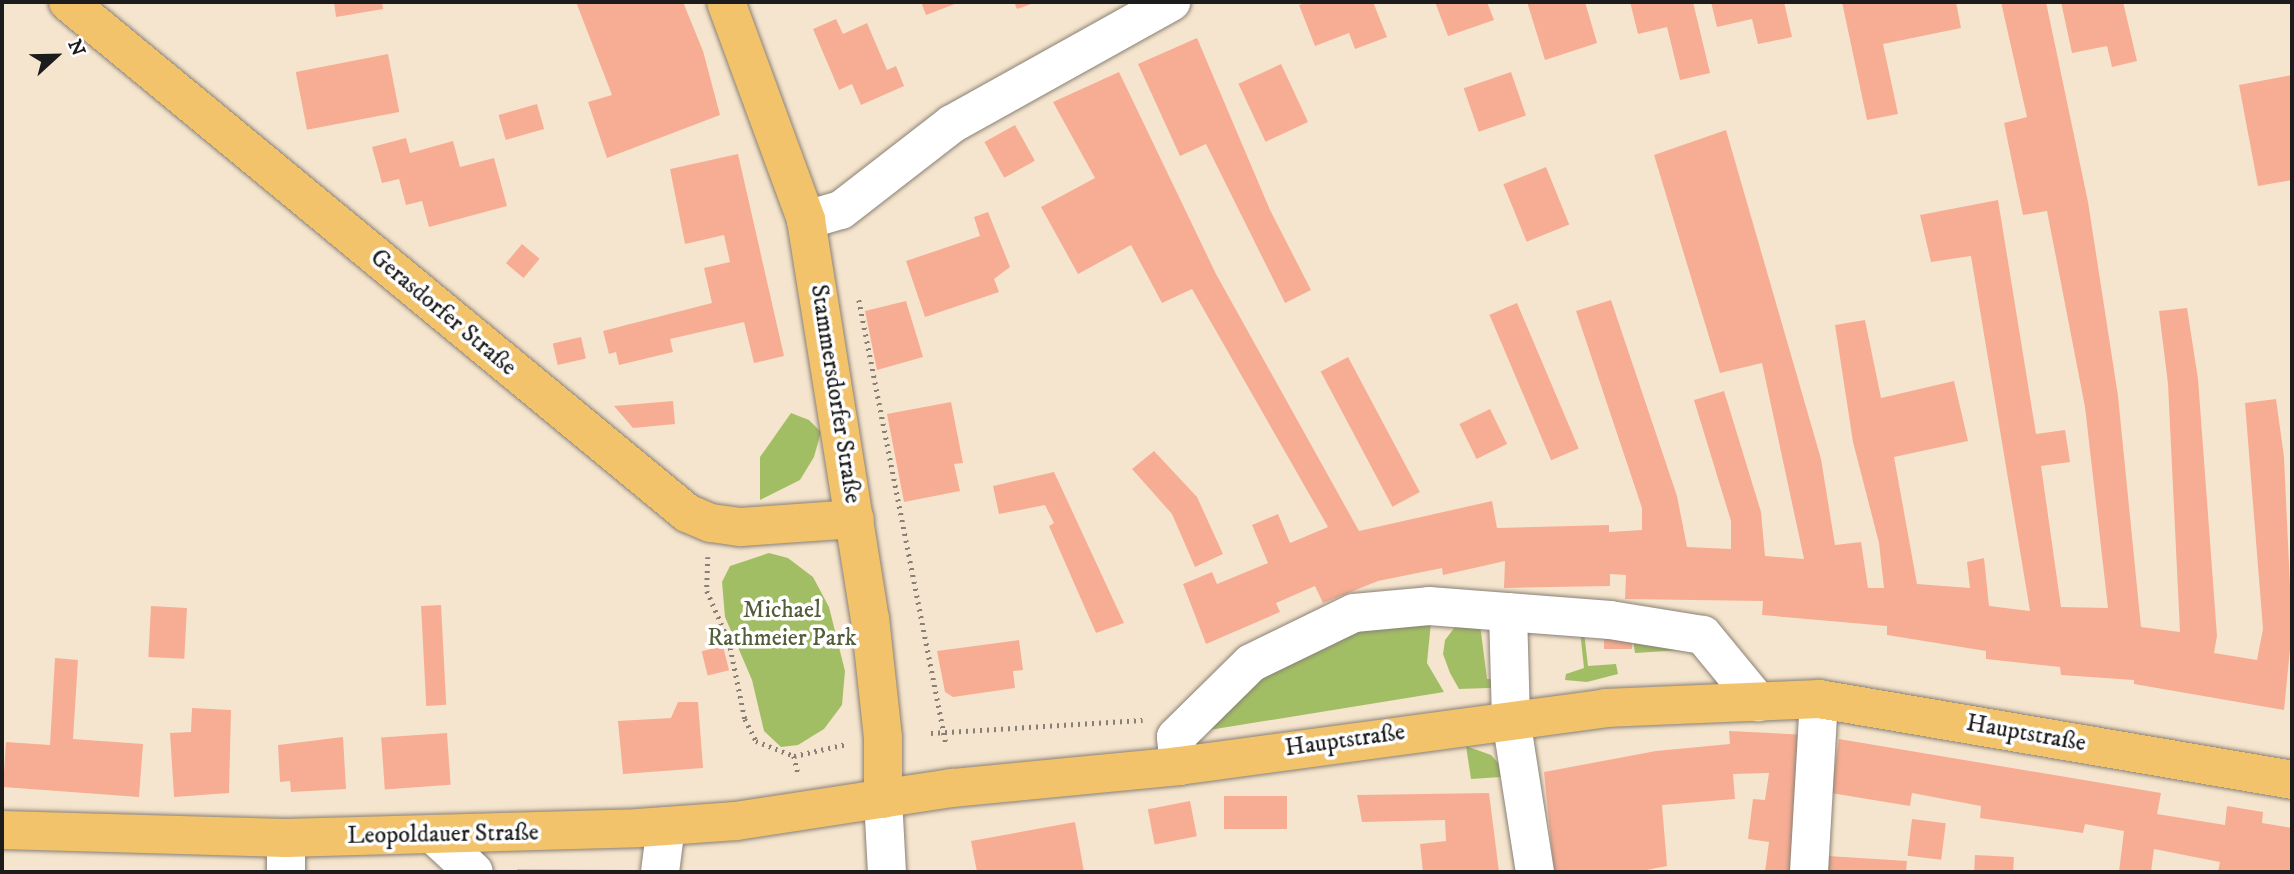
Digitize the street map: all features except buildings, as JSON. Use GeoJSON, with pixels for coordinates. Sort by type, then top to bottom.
{"type":"FeatureCollection","features":[{"type":"Feature","properties":{"kind":"main road","name":"Gerasdorfer Straße"},"geometry":{"type":"LineString","coordinates":[[68,2],[687,513],[711,523],[741,527],[855,519]]}},
{"type":"Feature","properties":{"kind":"main road","name":"Stammersdorfer Straße"},"geometry":{"type":"LineString","coordinates":[[726,2],[806,220],[855,519],[883,737],[883,799]]}},
{"type":"Feature","properties":{"kind":"main road","name":"Hauptstraße"},"geometry":{"type":"LineString","coordinates":[[883,799],[1179,766],[1511,719],[1661,704],[1819,699],[2292,780]]}},
{"type":"Feature","properties":{"kind":"main road","name":"Leopoldauer Straße"},"geometry":{"type":"LineString","coordinates":[[2,830],[286,855],[434,835],[666,826],[883,799]]}},
{"type":"Feature","properties":{"kind":"street"},"geometry":{"type":"LineString","coordinates":[[806,220],[841,210],[952,124],[1171,2]]}},
{"type":"Feature","properties":{"kind":"street"},"geometry":{"type":"LineString","coordinates":[[1179,766],[1176,737],[1251,663],[1354,612],[1429,606],[1610,620],[1703,635],[1758,702]]}},
{"type":"Feature","properties":{"kind":"street"},"geometry":{"type":"LineString","coordinates":[[1508,612],[1511,719],[1535,872]]}},
{"type":"Feature","properties":{"kind":"street"},"geometry":{"type":"LineString","coordinates":[[1809,872],[1819,699]]}},
{"type":"Feature","properties":{"kind":"street"},"geometry":{"type":"LineString","coordinates":[[883,799],[887,872]]}},
{"type":"Feature","properties":{"kind":"street"},"geometry":{"type":"LineString","coordinates":[[660,872],[666,826]]}},
{"type":"Feature","properties":{"kind":"street"},"geometry":{"type":"LineString","coordinates":[[434,835],[474,872]]}},
{"type":"Feature","properties":{"kind":"path"},"geometry":{"type":"LineString","coordinates":[[858,292],[946,745]]}},
{"type":"Feature","properties":{"kind":"path"},"geometry":{"type":"LineString","coordinates":[[711,523],[707,591],[737,667],[745,719],[756,741],[794,756],[851,743]]}},
{"type":"Feature","properties":{"kind":"path"},"geometry":{"type":"LineString","coordinates":[[931,733],[1196,717]]}},
{"type":"Feature","properties":{"kind":"path"},"geometry":{"type":"LineString","coordinates":[[794,756],[798,774]]}},
{"type":"Feature","properties":{"kind":"green space"},"geometry":{"type":"Polygon","coordinates":[[[791,413],[809,420],[821,432],[814,457],[800,480],[760,500],[760,457],[791,413]]]}},
{"type":"Feature","properties":{"kind":"green space","name":"Michael Rathmeier Park"},"geometry":{"type":"Polygon","coordinates":[[[769,553],[788,558],[813,577],[829,607],[845,671],[842,705],[824,729],[798,745],[781,747],[764,731],[752,680],[725,617],[722,582],[730,566],[769,553]]]}},
{"type":"Feature","properties":{"kind":"green space"},"geometry":{"type":"Polygon","coordinates":[[[1431,622],[1427,663],[1444,692],[1209,730],[1230,700],[1309,648],[1362,626],[1431,622]]]}},
{"type":"Feature","properties":{"kind":"green space"},"geometry":{"type":"Polygon","coordinates":[[[1480,624],[1487,679],[1517,679],[1518,687],[1459,689],[1443,654],[1445,640],[1455,627],[1480,624]]]}},
{"type":"Feature","properties":{"kind":"green space"},"geometry":{"type":"Polygon","coordinates":[[[1580,631],[1584,632],[1588,666],[1616,664],[1618,674],[1587,682],[1565,680],[1566,674],[1584,668],[1580,631]]]}},
{"type":"Feature","properties":{"kind":"green space"},"geometry":{"type":"Polygon","coordinates":[[[1632,633],[1696,649],[1635,653],[1632,633]]]}},
{"type":"Feature","properties":{"kind":"green space"},"geometry":{"type":"Polygon","coordinates":[[[1466,746],[1491,755],[1500,765],[1501,777],[1471,779],[1466,746]]]}}]}
